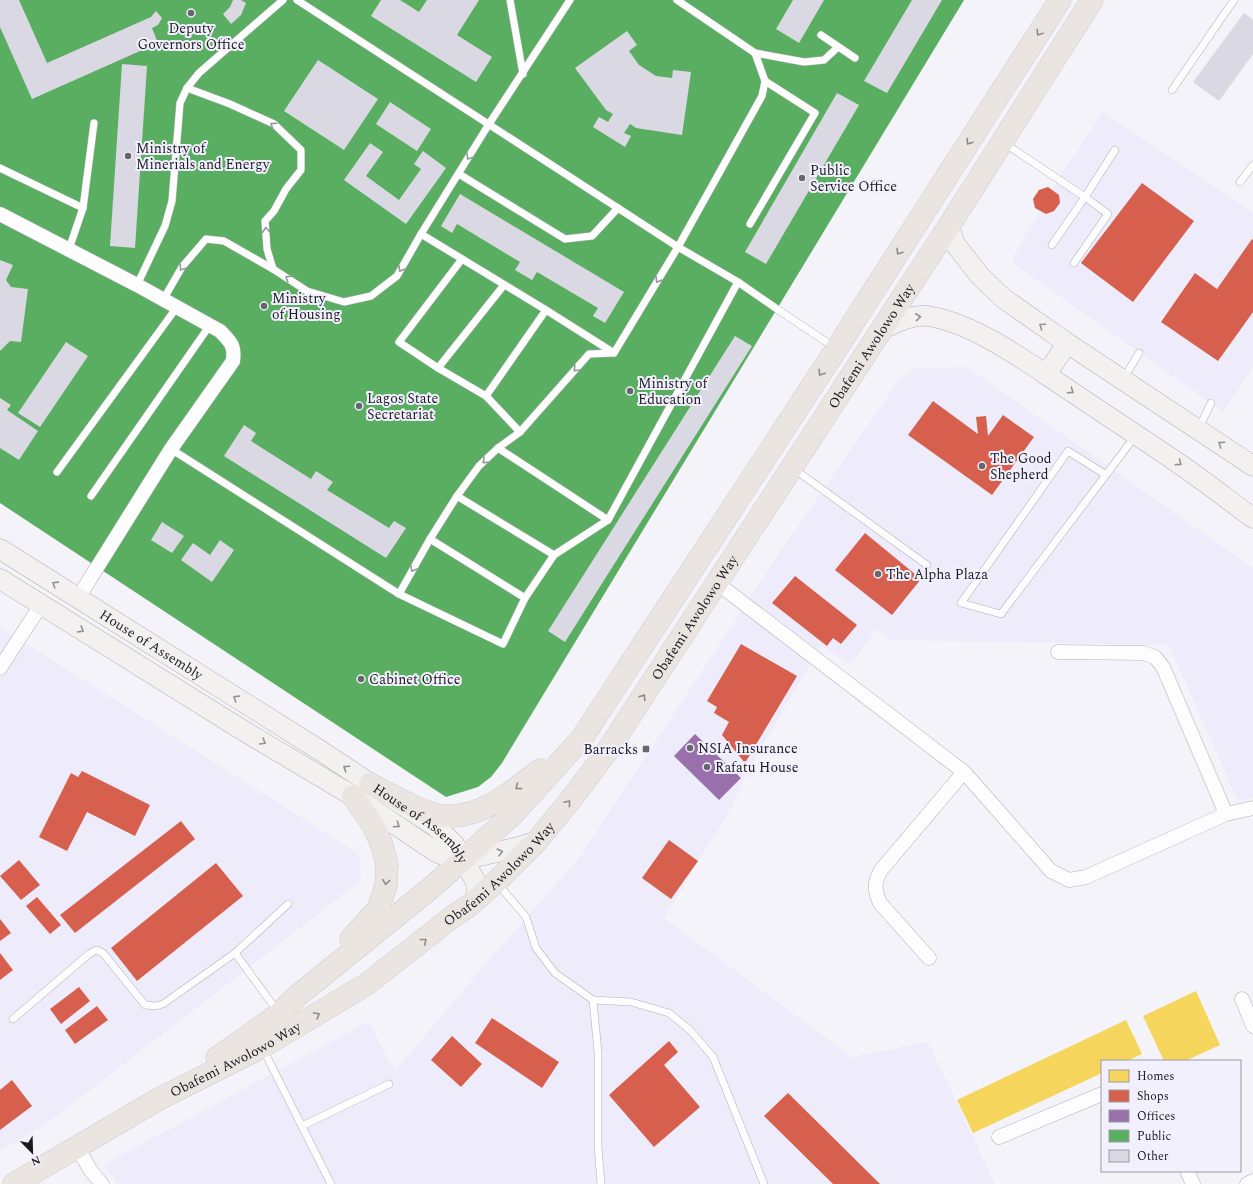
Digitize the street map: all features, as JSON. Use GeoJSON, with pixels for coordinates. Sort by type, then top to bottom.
{"type":"FeatureCollection","features":[{"type":"Feature","properties":{"kind":"main road","name":"Obafemi Awolowo Way"},"geometry":{"type":"LineString","coordinates":[[160,1100],[279,1014],[296,997],[426,892],[514,813],[582,738],[837,348],[1060,0]]}},
{"type":"Feature","properties":{"kind":"main road","name":"Obafemi Awolowo Way"},"geometry":{"type":"LineString","coordinates":[[14,1184],[160,1100],[262,1047],[368,984],[451,918],[470,905],[477,897],[496,882],[537,841],[576,793],[608,750],[949,226],[1092,0]]}},
{"type":"Feature","properties":{"kind":"main road"},"geometry":{"type":"LineString","coordinates":[[361,790],[426,812],[452,816],[478,811],[500,800],[582,738]]}},
{"type":"Feature","properties":{"kind":"main road"},"geometry":{"type":"LineString","coordinates":[[296,997],[310,973],[354,936],[378,909],[386,886],[387,864],[382,845],[373,825],[361,790]]}},
{"type":"Feature","properties":{"kind":"street"},"geometry":{"type":"LineString","coordinates":[[0,214],[69,249],[210,325],[230,340],[234,350],[233,361],[171,449],[78,598]]}},
{"type":"Feature","properties":{"kind":"street"},"geometry":{"type":"LineString","coordinates":[[949,226],[955,244],[980,276],[1009,302],[1122,380],[1253,466]]}},
{"type":"Feature","properties":{"kind":"street"},"geometry":{"type":"LineString","coordinates":[[882,329],[910,317],[926,316],[951,321],[974,331],[1046,375],[1176,461],[1253,518]]}},
{"type":"Feature","properties":{"kind":"street"},"geometry":{"type":"LineString","coordinates":[[1046,375],[1067,343]]}},
{"type":"Feature","properties":{"kind":"street","name":"House of Assembly"},"geometry":{"type":"LineString","coordinates":[[0,549],[320,751],[361,790],[436,852],[448,857],[463,860]]}},
{"type":"Feature","properties":{"kind":"street","name":"House of Assembly"},"geometry":{"type":"LineString","coordinates":[[0,580],[244,731],[361,790]]}},
{"type":"Feature","properties":{"kind":"street"},"geometry":{"type":"LineString","coordinates":[[717,583],[964,772],[1051,871],[1069,880],[1086,877],[1226,814],[1253,808]]}},
{"type":"Feature","properties":{"kind":"street"},"geometry":{"type":"LineString","coordinates":[[0,668],[41,605]]}},
{"type":"Feature","properties":{"kind":"street"},"geometry":{"type":"LineString","coordinates":[[1058,652],[1144,653],[1155,657],[1163,666],[1226,814]]}},
{"type":"Feature","properties":{"kind":"street"},"geometry":{"type":"LineString","coordinates":[[929,958],[880,904],[875,892],[876,879],[881,870],[964,772]]}},
{"type":"Feature","properties":{"kind":"street"},"geometry":{"type":"LineString","coordinates":[[477,897],[476,882],[463,860],[519,847],[537,841]]}},
{"type":"Feature","properties":{"kind":"street"},"geometry":{"type":"LineString","coordinates":[[1242,999],[1253,1026]]}},
{"type":"Feature","properties":{"kind":"street"},"geometry":{"type":"LineString","coordinates":[[999,1137],[1101,1094]]}},
{"type":"Feature","properties":{"kind":"street"},"geometry":{"type":"LineString","coordinates":[[78,1147],[91,1171],[102,1184]]}},
{"type":"Feature","properties":{"kind":"street"},"geometry":{"type":"LineString","coordinates":[[1187,1172],[1193,1184]]}},
{"type":"Feature","properties":{"kind":"street"},"geometry":{"type":"LineString","coordinates":[[1247,1184],[1253,1181]]}},
{"type":"Feature","properties":{"kind":"lane"},"geometry":{"type":"LineString","coordinates":[[137,285],[165,226],[172,201],[180,104],[187,88],[199,73],[283,0]]}},
{"type":"Feature","properties":{"kind":"lane"},"geometry":{"type":"LineString","coordinates":[[296,0],[678,247],[738,282],[837,348]]}},
{"type":"Feature","properties":{"kind":"lane"},"geometry":{"type":"LineString","coordinates":[[510,0],[523,74]]}},
{"type":"Feature","properties":{"kind":"lane"},"geometry":{"type":"LineString","coordinates":[[163,300],[182,267],[206,239],[224,241],[308,291],[344,302],[371,296],[396,276],[489,124],[570,0]]}},
{"type":"Feature","properties":{"kind":"lane"},"geometry":{"type":"LineString","coordinates":[[677,0],[755,53],[804,62],[824,60],[838,47]]}},
{"type":"Feature","properties":{"kind":"lane"},"geometry":{"type":"LineString","coordinates":[[1172,90],[1234,0]]}},
{"type":"Feature","properties":{"kind":"lane"},"geometry":{"type":"LineString","coordinates":[[821,35],[856,58]]}},
{"type":"Feature","properties":{"kind":"lane"},"geometry":{"type":"LineString","coordinates":[[614,353],[678,247],[762,96],[765,81],[755,53]]}},
{"type":"Feature","properties":{"kind":"lane"},"geometry":{"type":"LineString","coordinates":[[750,224],[814,113],[765,81]]}},
{"type":"Feature","properties":{"kind":"lane"},"geometry":{"type":"LineString","coordinates":[[187,88],[230,104],[274,124],[301,150],[301,170],[286,190],[274,211],[265,221],[267,249],[273,269]]}},
{"type":"Feature","properties":{"kind":"lane"},"geometry":{"type":"LineString","coordinates":[[69,249],[83,208],[94,123]]}},
{"type":"Feature","properties":{"kind":"lane"},"geometry":{"type":"LineString","coordinates":[[1002,142],[1108,214],[1074,264]]}},
{"type":"Feature","properties":{"kind":"lane"},"geometry":{"type":"LineString","coordinates":[[1052,245],[1115,150]]}},
{"type":"Feature","properties":{"kind":"lane"},"geometry":{"type":"LineString","coordinates":[[1240,182],[1253,165]]}},
{"type":"Feature","properties":{"kind":"lane"},"geometry":{"type":"LineString","coordinates":[[0,168],[83,208]]}},
{"type":"Feature","properties":{"kind":"lane"},"geometry":{"type":"LineString","coordinates":[[459,174],[565,239],[592,236],[618,208]]}},
{"type":"Feature","properties":{"kind":"lane"},"geometry":{"type":"LineString","coordinates":[[422,234],[614,353]]}},
{"type":"Feature","properties":{"kind":"lane"},"geometry":{"type":"LineString","coordinates":[[462,259],[399,342],[438,368],[486,396],[520,432]]}},
{"type":"Feature","properties":{"kind":"lane"},"geometry":{"type":"LineString","coordinates":[[171,449],[399,594],[503,644],[525,598],[554,555],[608,520],[738,282]]}},
{"type":"Feature","properties":{"kind":"lane"},"geometry":{"type":"LineString","coordinates":[[438,368],[504,285]]}},
{"type":"Feature","properties":{"kind":"lane"},"geometry":{"type":"LineString","coordinates":[[57,472],[177,307]]}},
{"type":"Feature","properties":{"kind":"lane"},"geometry":{"type":"LineString","coordinates":[[486,396],[546,310]]}},
{"type":"Feature","properties":{"kind":"lane"},"geometry":{"type":"LineString","coordinates":[[91,496],[210,325]]}},
{"type":"Feature","properties":{"kind":"lane"},"geometry":{"type":"LineString","coordinates":[[399,594],[430,538],[457,496],[480,466],[498,448],[520,432],[589,354],[614,353]]}},
{"type":"Feature","properties":{"kind":"lane"},"geometry":{"type":"LineString","coordinates":[[1122,380],[1139,353]]}},
{"type":"Feature","properties":{"kind":"lane"},"geometry":{"type":"LineString","coordinates":[[1198,429],[1211,403]]}},
{"type":"Feature","properties":{"kind":"lane"},"geometry":{"type":"LineString","coordinates":[[1106,475],[1068,451],[962,603],[1001,614],[1106,475],[1136,435]]}},
{"type":"Feature","properties":{"kind":"lane"},"geometry":{"type":"LineString","coordinates":[[498,448],[608,520]]}},
{"type":"Feature","properties":{"kind":"lane"},"geometry":{"type":"LineString","coordinates":[[792,468],[927,565]]}},
{"type":"Feature","properties":{"kind":"lane"},"geometry":{"type":"LineString","coordinates":[[457,496],[554,555]]}},
{"type":"Feature","properties":{"kind":"lane"},"geometry":{"type":"LineString","coordinates":[[430,538],[525,598]]}},
{"type":"Feature","properties":{"kind":"lane"},"geometry":{"type":"LineString","coordinates":[[496,882],[526,917],[536,948],[555,974],[593,1000],[631,1002],[669,1013],[690,1030],[713,1057],[764,1184]]}},
{"type":"Feature","properties":{"kind":"lane"},"geometry":{"type":"LineString","coordinates":[[13,1019],[89,954],[96,950],[103,953],[145,1005],[156,1006],[163,1004],[235,953],[288,904]]}},
{"type":"Feature","properties":{"kind":"lane"},"geometry":{"type":"LineString","coordinates":[[235,953],[279,1014]]}},
{"type":"Feature","properties":{"kind":"lane"},"geometry":{"type":"LineString","coordinates":[[593,1000],[598,1052],[598,1146],[601,1184]]}},
{"type":"Feature","properties":{"kind":"lane"},"geometry":{"type":"LineString","coordinates":[[262,1047],[331,1184]]}},
{"type":"Feature","properties":{"kind":"lane"},"geometry":{"type":"LineString","coordinates":[[302,1126],[389,1084]]}},
{"type":"Feature","properties":{"kind":"shaded area"},"geometry":{"type":"Polygon","coordinates":[[[1103,112],[1253,212],[1253,367],[1223,412],[1017,266],[1012,260],[1040,211],[1035,208],[1033,199],[1039,190],[1048,187],[1052,189],[1103,112]]]}},
{"type":"Feature","properties":{"kind":"shaded area"},"geometry":{"type":"Polygon","coordinates":[[[967,367],[1253,568],[1253,798],[1244,801],[1236,797],[1169,645],[890,640],[877,629],[850,665],[821,645],[753,762],[730,810],[664,918],[852,1057],[928,1042],[995,1184],[118,1184],[103,1165],[368,1022],[395,1071],[483,967],[580,857],[782,549],[899,380],[916,368],[967,367]]]}},
{"type":"Feature","properties":{"kind":"shaded area"},"geometry":{"type":"Polygon","coordinates":[[[0,627],[359,854],[361,881],[46,1124],[0,1151],[0,627]]]}},
{"type":"Feature","properties":{"kind":"building: Homes"},"geometry":{"type":"Polygon","coordinates":[[[1196,991],[1220,1045],[1187,1060],[1164,1060],[1143,1016],[1196,991]]]}},
{"type":"Feature","properties":{"kind":"building: Homes"},"geometry":{"type":"Polygon","coordinates":[[[1126,1020],[1142,1054],[1129,1060],[1101,1060],[1101,1073],[973,1133],[957,1100],[1126,1020]]]}},
{"type":"Feature","properties":{"kind":"building: Shops"},"geometry":{"type":"Polygon","coordinates":[[[1142,183],[1194,221],[1133,302],[1081,263],[1142,183]]]}},
{"type":"Feature","properties":{"kind":"building: Shops"},"geometry":{"type":"Polygon","coordinates":[[[1048,187],[1059,195],[1060,203],[1054,211],[1046,214],[1035,208],[1033,199],[1039,190],[1048,187]]]}},
{"type":"Feature","properties":{"kind":"building: Shops"},"geometry":{"type":"Polygon","coordinates":[[[1252,239],[1253,312],[1218,361],[1161,322],[1195,273],[1217,289],[1252,239]]]}},
{"type":"Feature","properties":{"kind":"building: Shops","name":"The Good Shepherd"},"geometry":{"type":"Polygon","coordinates":[[[933,401],[978,434],[976,417],[986,416],[988,436],[1003,415],[1034,437],[992,495],[908,435],[933,401]]]}},
{"type":"Feature","properties":{"kind":"building: Shops","name":"The Alpha Plaza"},"geometry":{"type":"Polygon","coordinates":[[[865,533],[921,579],[892,615],[835,570],[865,533]]]}},
{"type":"Feature","properties":{"kind":"building: Shops"},"geometry":{"type":"Polygon","coordinates":[[[795,576],[857,625],[841,644],[833,638],[827,646],[772,603],[795,576]]]}},
{"type":"Feature","properties":{"kind":"building: Shops"},"geometry":{"type":"Polygon","coordinates":[[[741,644],[797,676],[745,763],[722,735],[729,722],[714,713],[717,707],[707,701],[741,644]]]}},
{"type":"Feature","properties":{"kind":"building: Shops"},"geometry":{"type":"Polygon","coordinates":[[[82,771],[150,805],[135,836],[87,812],[67,851],[39,837],[71,773],[78,777],[82,771]]]}},
{"type":"Feature","properties":{"kind":"building: Shops"},"geometry":{"type":"Polygon","coordinates":[[[181,821],[195,839],[75,933],[60,915],[181,821]]]}},
{"type":"Feature","properties":{"kind":"building: Shops"},"geometry":{"type":"Polygon","coordinates":[[[669,840],[698,861],[671,899],[642,878],[669,840]]]}},
{"type":"Feature","properties":{"kind":"building: Shops"},"geometry":{"type":"Polygon","coordinates":[[[19,860],[40,885],[21,900],[0,876],[19,860]]]}},
{"type":"Feature","properties":{"kind":"building: Shops"},"geometry":{"type":"Polygon","coordinates":[[[216,863],[243,896],[137,981],[111,948],[216,863]]]}},
{"type":"Feature","properties":{"kind":"building: Shops"},"geometry":{"type":"Polygon","coordinates":[[[37,897],[61,925],[50,934],[26,906],[37,897]]]}},
{"type":"Feature","properties":{"kind":"building: Shops"},"geometry":{"type":"Polygon","coordinates":[[[0,919],[11,933],[0,941],[0,919]]]}},
{"type":"Feature","properties":{"kind":"building: Shops"},"geometry":{"type":"Polygon","coordinates":[[[0,953],[13,970],[0,980],[0,953]]]}},
{"type":"Feature","properties":{"kind":"building: Shops"},"geometry":{"type":"Polygon","coordinates":[[[79,987],[90,1001],[61,1024],[50,1009],[79,987]]]}},
{"type":"Feature","properties":{"kind":"building: Shops"},"geometry":{"type":"Polygon","coordinates":[[[97,1006],[108,1020],[75,1044],[65,1030],[97,1006]]]}},
{"type":"Feature","properties":{"kind":"building: Shops"},"geometry":{"type":"Polygon","coordinates":[[[492,1018],[559,1062],[542,1088],[475,1043],[492,1018]]]}},
{"type":"Feature","properties":{"kind":"building: Shops"},"geometry":{"type":"Polygon","coordinates":[[[452,1036],[482,1064],[461,1087],[431,1060],[452,1036]]]}},
{"type":"Feature","properties":{"kind":"building: Shops"},"geometry":{"type":"Polygon","coordinates":[[[669,1041],[678,1052],[664,1065],[700,1107],[654,1147],[609,1095],[669,1041]]]}},
{"type":"Feature","properties":{"kind":"building: Shops"},"geometry":{"type":"Polygon","coordinates":[[[12,1080],[32,1106],[0,1130],[0,1090],[12,1080]]]}},
{"type":"Feature","properties":{"kind":"building: Shops"},"geometry":{"type":"Polygon","coordinates":[[[788,1093],[880,1184],[833,1184],[764,1116],[788,1093]]]}},
{"type":"Feature","properties":{"kind":"building: Offices","name":"Rafatu House"},"geometry":{"type":"Polygon","coordinates":[[[695,734],[741,778],[719,800],[674,756],[695,734]]]}},
{"type":"Feature","properties":{"kind":"building: Public","name":"Lagos State Secretariat"},"geometry":{"type":"Polygon","coordinates":[[[0,0],[964,0],[502,763],[491,777],[478,787],[446,797],[0,503],[0,0]]]}},
{"type":"Feature","properties":{"kind":"building: Other"},"geometry":{"type":"Polygon","coordinates":[[[0,0],[19,0],[47,63],[151,17],[156,11],[162,18],[158,25],[152,28],[158,43],[32,99],[0,27],[0,0]]]}},
{"type":"Feature","properties":{"kind":"building: Other"},"geometry":{"type":"Polygon","coordinates":[[[233,0],[241,0],[246,3],[241,15],[231,24],[223,14],[230,7],[233,0]]]}},
{"type":"Feature","properties":{"kind":"building: Other"},"geometry":{"type":"Polygon","coordinates":[[[381,0],[400,0],[419,12],[427,0],[479,0],[457,35],[492,57],[476,82],[371,16],[381,0]]]}},
{"type":"Feature","properties":{"kind":"building: Other"},"geometry":{"type":"Polygon","coordinates":[[[793,0],[824,0],[799,43],[776,29],[793,0]]]}},
{"type":"Feature","properties":{"kind":"building: Other"},"geometry":{"type":"Polygon","coordinates":[[[912,0],[942,0],[887,93],[864,81],[912,0]]]}},
{"type":"Feature","properties":{"kind":"building: Other"},"geometry":{"type":"Polygon","coordinates":[[[1244,13],[1253,20],[1253,54],[1219,101],[1193,82],[1244,13]]]}},
{"type":"Feature","properties":{"kind":"building: Other"},"geometry":{"type":"Polygon","coordinates":[[[627,31],[637,45],[629,51],[639,65],[656,76],[672,78],[673,70],[691,72],[682,135],[636,128],[630,124],[624,133],[631,136],[625,147],[593,127],[599,117],[608,122],[613,114],[606,110],[575,68],[627,31]]]}},
{"type":"Feature","properties":{"kind":"building: Other"},"geometry":{"type":"Polygon","coordinates":[[[318,60],[378,99],[344,150],[284,111],[318,60]]]}},
{"type":"Feature","properties":{"kind":"building: Other","name":"Ministry of Minerials and Energy"},"geometry":{"type":"Polygon","coordinates":[[[122,64],[147,66],[135,248],[110,246],[122,64]]]}},
{"type":"Feature","properties":{"kind":"building: Other","name":"Public Service Office"},"geometry":{"type":"Polygon","coordinates":[[[837,93],[859,105],[766,264],[745,252],[837,93]]]}},
{"type":"Feature","properties":{"kind":"building: Other"},"geometry":{"type":"Polygon","coordinates":[[[390,102],[431,129],[417,151],[376,124],[390,102]]]}},
{"type":"Feature","properties":{"kind":"building: Other"},"geometry":{"type":"Polygon","coordinates":[[[370,143],[383,152],[366,176],[399,200],[421,169],[414,164],[423,151],[446,168],[406,224],[344,180],[370,143]]]}},
{"type":"Feature","properties":{"kind":"building: Other"},"geometry":{"type":"Polygon","coordinates":[[[460,194],[624,292],[605,323],[593,316],[598,308],[537,272],[532,280],[515,270],[520,262],[457,224],[452,233],[441,226],[460,194]]]}},
{"type":"Feature","properties":{"kind":"building: Other"},"geometry":{"type":"Polygon","coordinates":[[[0,260],[13,265],[6,280],[11,287],[28,289],[21,342],[10,341],[0,351],[0,260]]]}},
{"type":"Feature","properties":{"kind":"building: Other"},"geometry":{"type":"Polygon","coordinates":[[[735,336],[752,346],[565,642],[548,631],[735,336]]]}},
{"type":"Feature","properties":{"kind":"building: Other"},"geometry":{"type":"Polygon","coordinates":[[[66,342],[88,356],[40,427],[18,413],[66,342]]]}},
{"type":"Feature","properties":{"kind":"building: Other"},"geometry":{"type":"Polygon","coordinates":[[[0,398],[11,405],[7,410],[38,431],[19,460],[0,448],[0,398]]]}},
{"type":"Feature","properties":{"kind":"building: Other"},"geometry":{"type":"Polygon","coordinates":[[[244,425],[256,433],[251,441],[311,479],[316,471],[333,482],[327,490],[389,528],[394,521],[406,528],[386,558],[224,456],[244,425]]]}},
{"type":"Feature","properties":{"kind":"building: Other"},"geometry":{"type":"Polygon","coordinates":[[[162,522],[184,536],[172,553],[151,540],[162,522]]]}},
{"type":"Feature","properties":{"kind":"building: Other"},"geometry":{"type":"Polygon","coordinates":[[[220,540],[234,550],[212,582],[181,560],[193,543],[210,555],[220,540]]]}},
{"type":"Feature","properties":{"kind":"place","name":"Deputy Governors Office"},"geometry":{"type":"Point","coordinates":[191,13]}},
{"type":"Feature","properties":{"kind":"place","name":"Ministry of Minerials and Energy"},"geometry":{"type":"Point","coordinates":[128,156]}},
{"type":"Feature","properties":{"kind":"place","name":"Public Service Office"},"geometry":{"type":"Point","coordinates":[802,178]}},
{"type":"Feature","properties":{"kind":"place","name":"Ministry of Housing"},"geometry":{"type":"Point","coordinates":[264,306]}},
{"type":"Feature","properties":{"kind":"place","name":"Ministry of Education"},"geometry":{"type":"Point","coordinates":[630,391]}},
{"type":"Feature","properties":{"kind":"place","name":"Lagos State Secretariat"},"geometry":{"type":"Point","coordinates":[359,406]}},
{"type":"Feature","properties":{"kind":"place","name":"The Good Shepherd"},"geometry":{"type":"Point","coordinates":[982,466]}},
{"type":"Feature","properties":{"kind":"place","name":"The Alpha Plaza"},"geometry":{"type":"Point","coordinates":[878,574]}},
{"type":"Feature","properties":{"kind":"place","name":"Cabinet Office"},"geometry":{"type":"Point","coordinates":[361,679]}},
{"type":"Feature","properties":{"kind":"place","name":"NSIA Insurance"},"geometry":{"type":"Point","coordinates":[690,748]}},
{"type":"Feature","properties":{"kind":"place","name":"Barracks"},"geometry":{"type":"Point","coordinates":[646,749]}},
{"type":"Feature","properties":{"kind":"place","name":"Rafatu House"},"geometry":{"type":"Point","coordinates":[707,767]}}]}
